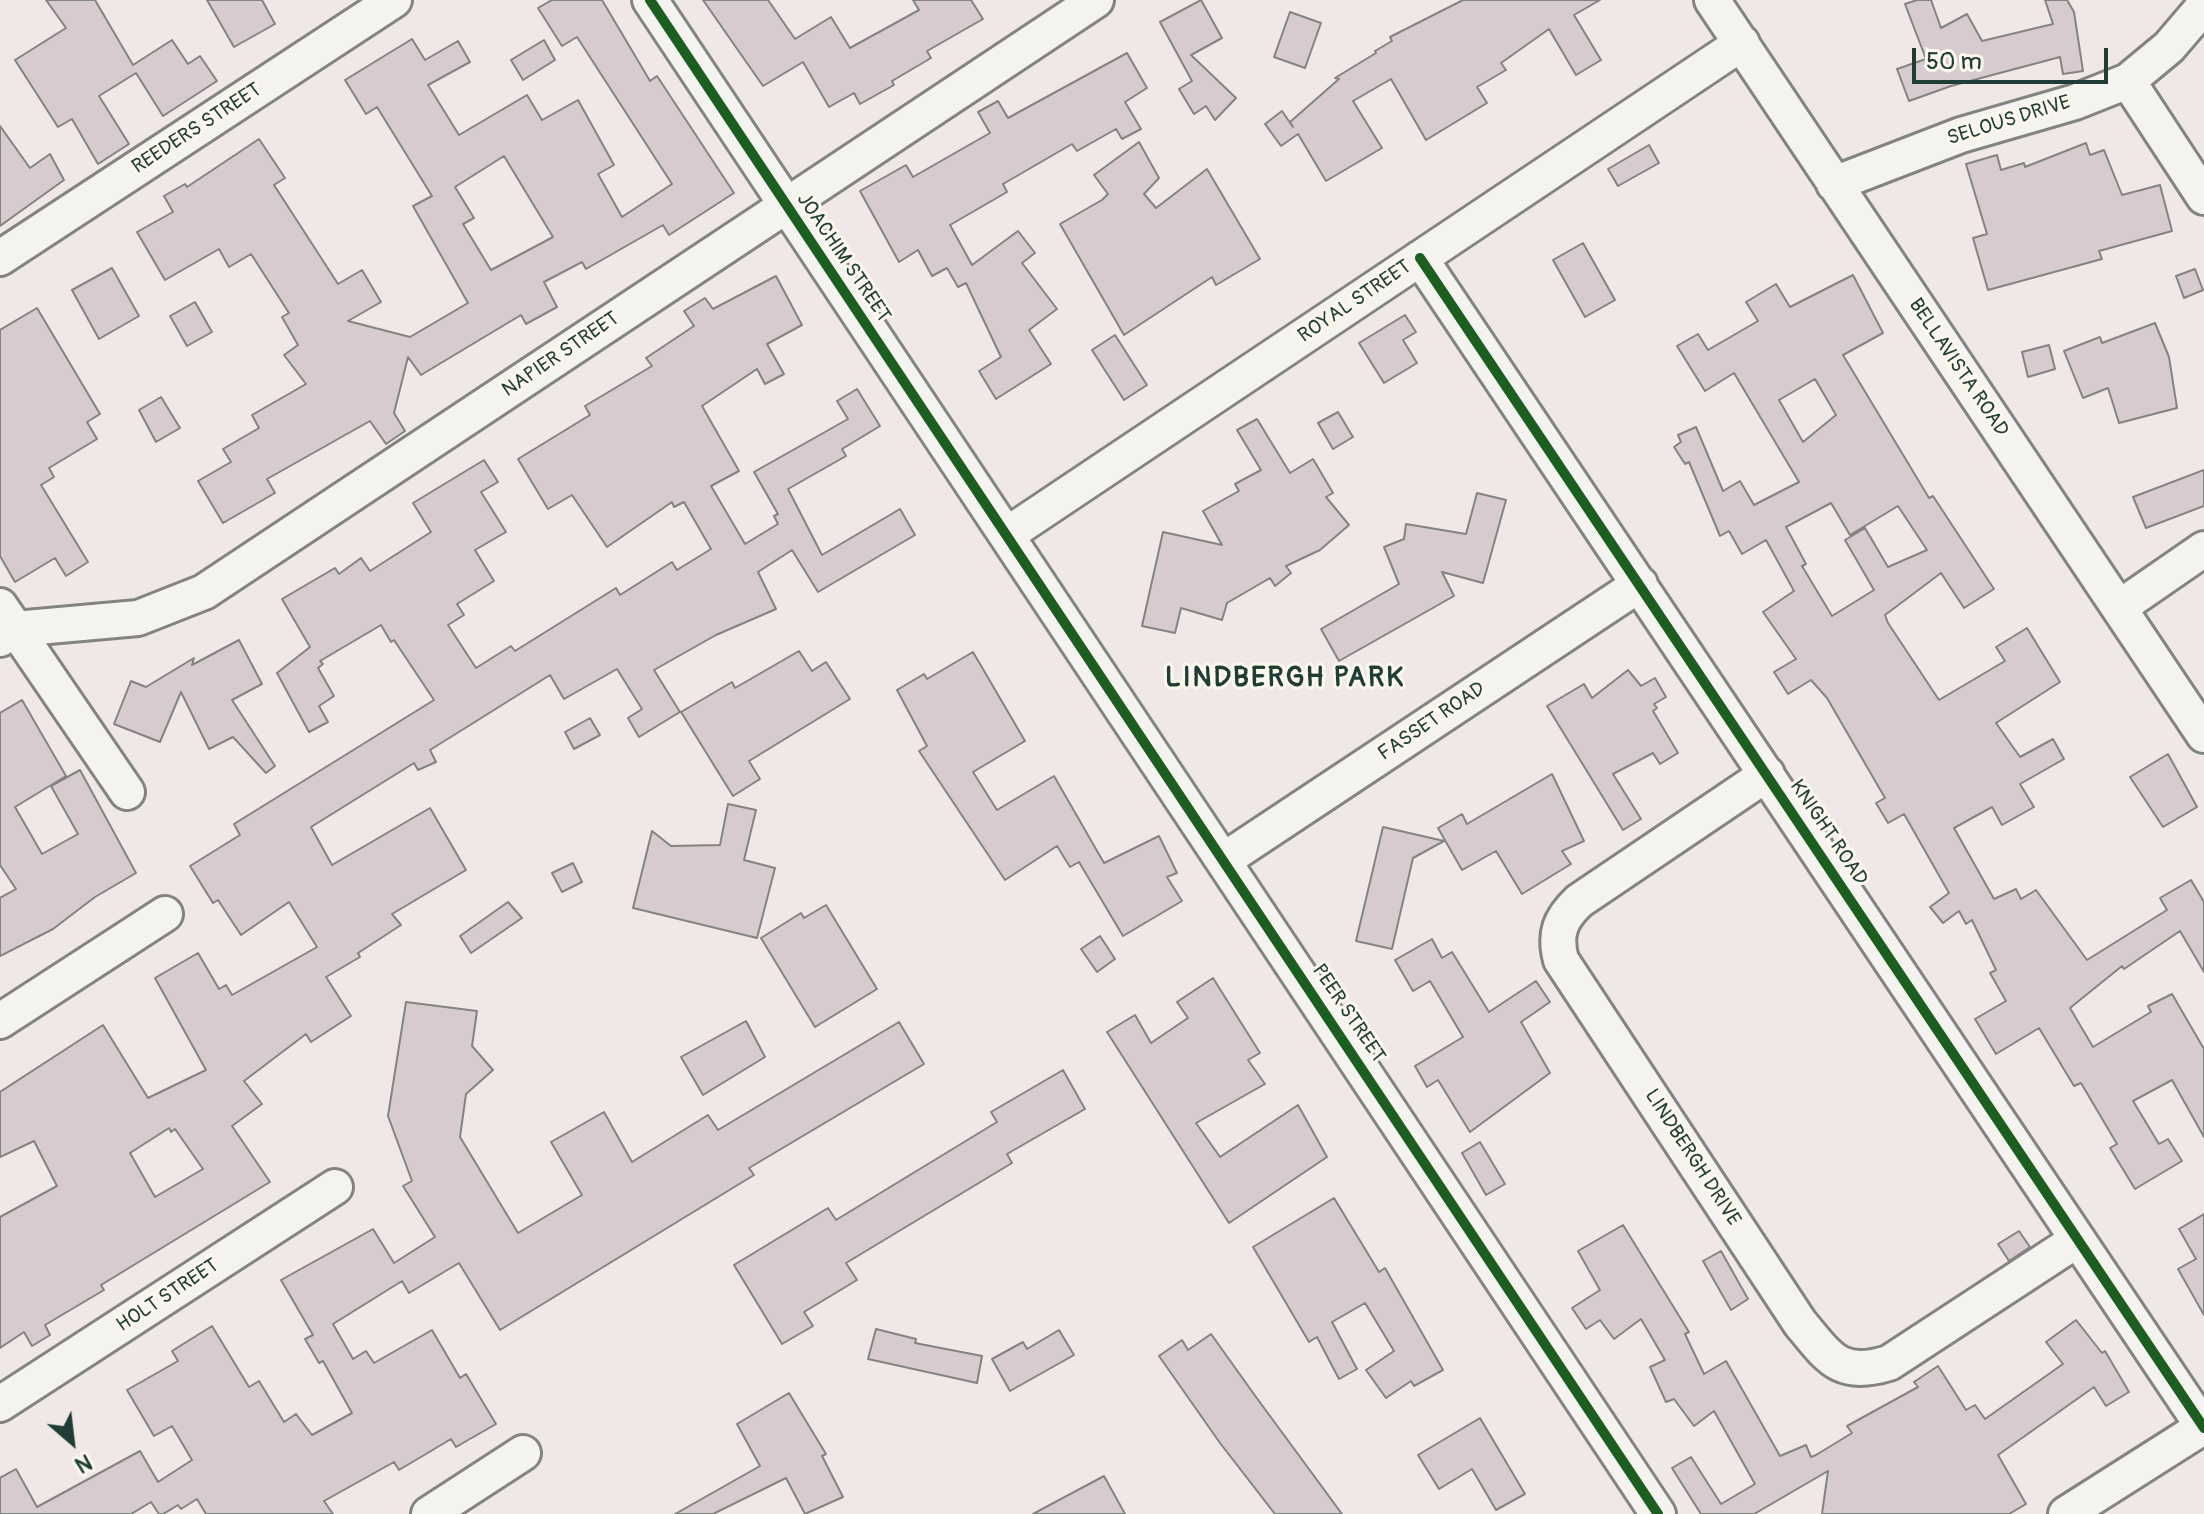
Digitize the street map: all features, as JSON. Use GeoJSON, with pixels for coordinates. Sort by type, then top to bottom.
{"type":"FeatureCollection","features":[{"type":"Feature","properties":{"kind":"street","name":"REEDERS STREET"},"geometry":{"type":"LineString","coordinates":[[0,258],[394,0]]}},
{"type":"Feature","properties":{"kind":"street","name":"JOACHIM STREET"},"geometry":{"type":"LineString","coordinates":[[650,0],[1008,534]]}},
{"type":"Feature","properties":{"kind":"street","name":"NAPIER STREET"},"geometry":{"type":"LineString","coordinates":[[5,625],[138,618],[204,592],[1096,0]]}},
{"type":"Feature","properties":{"kind":"street","name":"BELLAVISTA ROAD"},"geometry":{"type":"LineString","coordinates":[[1712,0],[2204,735]]}},
{"type":"Feature","properties":{"kind":"street","name":"SELOUS DRIVE"},"geometry":{"type":"LineString","coordinates":[[1834,184],[1917,150],[2075,102],[2128,81],[2169,47],[2204,6]]}},
{"type":"Feature","properties":{"kind":"street","name":"ROYAL STREET"},"geometry":{"type":"LineString","coordinates":[[1008,534],[1742,43]]}},
{"type":"Feature","properties":{"kind":"street"},"geometry":{"type":"LineString","coordinates":[[2128,81],[2204,197]]}},
{"type":"Feature","properties":{"kind":"street","name":"KNIGHT ROAD"},"geometry":{"type":"LineString","coordinates":[[1420,258],[2203,1427]]}},
{"type":"Feature","properties":{"kind":"street","name":"PEER STREET"},"geometry":{"type":"LineString","coordinates":[[1008,534],[1658,1514]]}},
{"type":"Feature","properties":{"kind":"street"},"geometry":{"type":"LineString","coordinates":[[2120,607],[2204,549]]}},
{"type":"Feature","properties":{"kind":"street","name":"FASSET ROAD"},"geometry":{"type":"LineString","coordinates":[[1224,860],[1640,584]]}},
{"type":"Feature","properties":{"kind":"street"},"geometry":{"type":"LineString","coordinates":[[5,625],[127,792]]}},
{"type":"Feature","properties":{"kind":"street","name":"LINDBERGH DRIVE"},"geometry":{"type":"LineString","coordinates":[[1767,774],[1579,901],[1564,915],[1556,944],[1561,960],[1800,1323],[1826,1355],[1845,1368],[1865,1370],[1889,1363],[2077,1240]]}},
{"type":"Feature","properties":{"kind":"street"},"geometry":{"type":"LineString","coordinates":[[0,1021],[165,914]]}},
{"type":"Feature","properties":{"kind":"street","name":"HOLT STREET"},"geometry":{"type":"LineString","coordinates":[[0,1404],[335,1187]]}},
{"type":"Feature","properties":{"kind":"street"},"geometry":{"type":"LineString","coordinates":[[2066,1514],[2203,1427]]}},
{"type":"Feature","properties":{"kind":"street"},"geometry":{"type":"LineString","coordinates":[[429,1514],[523,1453]]}},
{"type":"Feature","properties":{"kind":"building"},"geometry":{"type":"Polygon","coordinates":[[[46,0],[95,0],[133,65],[172,40],[188,64],[200,56],[217,81],[163,116],[136,73],[99,96],[129,144],[98,164],[72,119],[58,127],[15,60],[66,28],[46,0]]]}},
{"type":"Feature","properties":{"kind":"building"},"geometry":{"type":"Polygon","coordinates":[[[207,0],[262,0],[275,24],[234,47],[207,0]]]}},
{"type":"Feature","properties":{"kind":"building"},"geometry":{"type":"Polygon","coordinates":[[[552,0],[602,0],[650,81],[657,76],[734,193],[669,235],[663,225],[586,269],[582,262],[544,282],[557,307],[526,324],[521,315],[421,375],[408,357],[394,413],[405,431],[386,444],[370,421],[267,479],[275,493],[223,523],[198,481],[231,462],[223,449],[259,428],[252,415],[306,384],[284,355],[298,345],[282,317],[289,313],[251,254],[229,267],[219,249],[165,280],[137,232],[173,212],[164,196],[185,184],[187,187],[259,139],[285,178],[274,185],[338,284],[362,270],[381,302],[348,321],[410,337],[468,303],[413,206],[432,196],[377,107],[366,114],[345,80],[412,39],[425,60],[458,41],[470,62],[428,85],[459,135],[527,95],[542,120],[578,100],[614,165],[598,174],[622,217],[672,184],[577,37],[562,46],[538,8],[552,0]],[[504,156],[455,187],[474,218],[463,224],[491,270],[553,237],[504,156]]]}},
{"type":"Feature","properties":{"kind":"building"},"geometry":{"type":"Polygon","coordinates":[[[703,0],[768,0],[795,39],[831,17],[850,48],[919,10],[913,0],[971,0],[983,19],[927,51],[931,58],[892,81],[894,85],[860,104],[854,93],[829,107],[803,62],[763,86],[703,0]]]}},
{"type":"Feature","properties":{"kind":"building"},"geometry":{"type":"Polygon","coordinates":[[[1201,0],[1222,38],[1191,55],[1236,98],[1215,120],[1206,106],[1194,114],[1179,89],[1192,81],[1160,22],[1201,0]]]}},
{"type":"Feature","properties":{"kind":"building"},"geometry":{"type":"Polygon","coordinates":[[[1463,0],[1600,0],[1574,15],[1601,60],[1576,75],[1549,29],[1501,63],[1506,70],[1477,87],[1487,103],[1426,140],[1391,79],[1353,101],[1382,148],[1326,181],[1298,134],[1281,146],[1265,124],[1282,111],[1293,127],[1290,122],[1339,79],[1335,78],[1376,53],[1392,41],[1390,37],[1463,0]]]}},
{"type":"Feature","properties":{"kind":"building"},"geometry":{"type":"Polygon","coordinates":[[[1931,0],[1941,28],[1967,14],[1982,41],[2053,24],[2045,0],[2067,0],[2074,12],[2083,71],[2063,74],[2060,57],[1951,86],[1909,101],[1897,69],[1926,59],[1905,4],[1931,0]]]}},
{"type":"Feature","properties":{"kind":"building"},"geometry":{"type":"Polygon","coordinates":[[[1290,12],[1321,23],[1305,68],[1274,57],[1290,12]]]}},
{"type":"Feature","properties":{"kind":"building"},"geometry":{"type":"Polygon","coordinates":[[[544,40],[555,60],[523,80],[511,60],[544,40]]]}},
{"type":"Feature","properties":{"kind":"building"},"geometry":{"type":"Polygon","coordinates":[[[1127,53],[1147,88],[1125,102],[1141,129],[1122,139],[1116,129],[1077,151],[1072,144],[1003,184],[1007,192],[950,225],[972,265],[1018,231],[1035,253],[1022,263],[1057,309],[1029,330],[1051,364],[996,399],[979,371],[1001,357],[966,283],[958,287],[947,268],[932,276],[918,250],[899,262],[860,191],[906,165],[913,177],[990,133],[978,112],[998,101],[1008,118],[1127,53]]]}},
{"type":"Feature","properties":{"kind":"building"},"geometry":{"type":"Polygon","coordinates":[[[0,126],[30,168],[50,154],[64,180],[0,226],[0,126]]]}},
{"type":"Feature","properties":{"kind":"building"},"geometry":{"type":"Polygon","coordinates":[[[1139,142],[1159,178],[1144,194],[1156,208],[1207,169],[1260,259],[1216,285],[1212,277],[1124,335],[1060,224],[1108,194],[1094,175],[1139,142]]]}},
{"type":"Feature","properties":{"kind":"building"},"geometry":{"type":"Polygon","coordinates":[[[2086,143],[2090,155],[2104,150],[2122,195],[2160,185],[2172,231],[2099,251],[2102,259],[1988,290],[1973,238],[1987,234],[1966,164],[1997,155],[2001,170],[2024,163],[2025,167],[2086,143]]]}},
{"type":"Feature","properties":{"kind":"building"},"geometry":{"type":"Polygon","coordinates":[[[1649,145],[1659,163],[1618,186],[1608,169],[1649,145]]]}},
{"type":"Feature","properties":{"kind":"building"},"geometry":{"type":"Polygon","coordinates":[[[1583,243],[1615,300],[1585,317],[1553,260],[1583,243]]]}},
{"type":"Feature","properties":{"kind":"building"},"geometry":{"type":"Polygon","coordinates":[[[112,268],[139,316],[99,339],[72,290],[112,268]]]}},
{"type":"Feature","properties":{"kind":"building"},"geometry":{"type":"Polygon","coordinates":[[[2195,269],[2203,290],[2184,298],[2176,276],[2195,269]]]}},
{"type":"Feature","properties":{"kind":"building"},"geometry":{"type":"Polygon","coordinates":[[[1853,275],[1883,333],[1843,355],[1929,498],[1933,496],[1994,589],[1964,608],[1941,573],[1885,615],[1939,700],[2005,661],[1996,647],[2027,628],[2060,682],[1996,723],[2020,757],[2053,739],[2064,759],[2020,784],[2034,807],[2002,825],[1992,807],[1954,828],[1994,899],[2016,889],[2021,899],[2036,890],[2087,960],[2167,910],[2160,898],[2191,880],[2204,902],[2204,972],[2180,931],[2124,969],[2122,966],[2070,1008],[2093,1047],[2151,1012],[2148,1006],[2172,994],[2204,1049],[2204,1137],[2172,1080],[2133,1101],[2159,1144],[2168,1139],[2182,1161],[2135,1189],[2110,1148],[2117,1144],[2081,1083],[2074,1086],[2039,1028],[1996,1054],[1975,1019],[2006,1001],[1990,973],[1996,970],[1972,920],[1966,924],[1959,911],[1943,923],[1930,907],[1949,893],[1904,814],[1888,823],[1876,803],[1885,798],[1827,698],[1811,680],[1788,694],[1774,672],[1796,659],[1763,612],[1794,591],[1766,540],[1742,554],[1729,531],[1720,536],[1689,462],[1685,464],[1674,447],[1681,442],[1678,435],[1696,427],[1723,491],[1740,481],[1754,505],[1799,482],[1734,373],[1705,391],[1677,346],[1698,334],[1708,350],[1758,321],[1746,302],[1776,284],[1790,307],[1853,275]],[[1815,379],[1779,400],[1803,442],[1836,415],[1815,379]],[[1831,503],[1786,527],[1806,564],[1802,566],[1832,616],[1874,590],[1845,540],[1865,528],[1888,567],[1927,550],[1898,506],[1850,535],[1831,503]]]}},
{"type":"Feature","properties":{"kind":"building"},"geometry":{"type":"Polygon","coordinates":[[[776,276],[802,325],[767,344],[784,374],[765,384],[757,369],[702,406],[739,471],[711,486],[745,544],[778,524],[774,516],[778,514],[754,472],[848,419],[837,401],[857,389],[880,426],[842,449],[846,456],[788,489],[822,555],[900,509],[915,535],[818,592],[792,550],[758,572],[776,609],[716,635],[654,670],[680,712],[639,737],[628,718],[642,709],[617,669],[564,699],[550,675],[430,750],[436,762],[418,770],[414,763],[311,827],[332,865],[430,808],[466,870],[392,914],[401,925],[358,953],[360,957],[326,977],[351,1016],[311,1042],[306,1034],[244,1081],[262,1104],[232,1126],[270,1182],[101,1285],[104,1290],[45,1325],[50,1335],[32,1346],[24,1332],[0,1348],[0,1217],[57,1186],[34,1141],[0,1157],[0,1092],[103,1025],[148,1098],[206,1070],[155,978],[198,953],[219,989],[226,985],[232,995],[317,947],[289,902],[241,935],[218,900],[213,903],[190,866],[240,835],[234,824],[434,700],[381,625],[320,661],[323,664],[318,668],[334,696],[319,706],[328,722],[309,732],[277,673],[310,647],[282,599],[335,568],[339,574],[361,558],[370,571],[431,532],[413,503],[484,460],[498,482],[481,492],[506,532],[475,550],[494,581],[457,604],[464,615],[448,625],[476,668],[511,646],[515,651],[616,588],[620,595],[672,562],[677,570],[711,549],[684,502],[674,507],[672,502],[607,547],[572,495],[548,509],[518,459],[590,415],[585,406],[652,366],[646,358],[694,326],[684,311],[705,298],[713,309],[776,276]],[[169,1128],[130,1153],[155,1197],[203,1169],[175,1129],[171,1132],[169,1128]]]}},
{"type":"Feature","properties":{"kind":"building"},"geometry":{"type":"Polygon","coordinates":[[[195,302],[212,332],[187,346],[170,316],[195,302]]]}},
{"type":"Feature","properties":{"kind":"building"},"geometry":{"type":"Polygon","coordinates":[[[37,308],[100,414],[87,422],[97,439],[49,468],[54,477],[41,485],[88,562],[66,576],[55,558],[15,582],[0,556],[0,330],[37,308]]]}},
{"type":"Feature","properties":{"kind":"building"},"geometry":{"type":"Polygon","coordinates":[[[1405,315],[1416,332],[1403,340],[1417,363],[1384,383],[1359,343],[1405,315]]]}},
{"type":"Feature","properties":{"kind":"building"},"geometry":{"type":"Polygon","coordinates":[[[2155,323],[2169,357],[2177,408],[2119,423],[2108,388],[2083,398],[2064,351],[2100,337],[2102,343],[2155,323]]]}},
{"type":"Feature","properties":{"kind":"building"},"geometry":{"type":"Polygon","coordinates":[[[1115,335],[1147,385],[1124,400],[1092,350],[1115,335]]]}},
{"type":"Feature","properties":{"kind":"building"},"geometry":{"type":"Polygon","coordinates":[[[2049,345],[2055,369],[2028,377],[2022,352],[2049,345]]]}},
{"type":"Feature","properties":{"kind":"building"},"geometry":{"type":"Polygon","coordinates":[[[161,397],[180,428],[156,442],[139,410],[161,397]]]}},
{"type":"Feature","properties":{"kind":"building"},"geometry":{"type":"Polygon","coordinates":[[[1338,412],[1353,437],[1333,449],[1318,423],[1338,412]]]}},
{"type":"Feature","properties":{"kind":"building"},"geometry":{"type":"Polygon","coordinates":[[[1257,419],[1290,473],[1313,459],[1333,493],[1326,497],[1349,525],[1320,550],[1286,566],[1291,573],[1275,586],[1270,578],[1227,603],[1222,620],[1181,608],[1175,633],[1142,626],[1163,532],[1222,545],[1203,511],[1239,491],[1235,484],[1261,470],[1237,430],[1257,419]]]}},
{"type":"Feature","properties":{"kind":"building"},"geometry":{"type":"Polygon","coordinates":[[[2204,470],[2204,506],[2146,528],[2133,497],[2204,470]]]}},
{"type":"Feature","properties":{"kind":"building"},"geometry":{"type":"Polygon","coordinates":[[[1477,493],[1506,500],[1483,583],[1442,572],[1454,596],[1339,661],[1321,629],[1399,584],[1384,547],[1404,539],[1406,524],[1466,534],[1477,493]]]}},
{"type":"Feature","properties":{"kind":"building"},"geometry":{"type":"Polygon","coordinates":[[[239,640],[262,684],[232,700],[275,766],[266,773],[233,737],[209,749],[181,692],[160,742],[114,724],[131,681],[146,687],[194,658],[192,665],[239,640]]]}},
{"type":"Feature","properties":{"kind":"building"},"geometry":{"type":"Polygon","coordinates":[[[799,651],[812,671],[826,662],[850,699],[749,761],[760,779],[733,796],[681,712],[732,682],[735,688],[799,651]]]}},
{"type":"Feature","properties":{"kind":"building"},"geometry":{"type":"Polygon","coordinates":[[[973,652],[1025,741],[973,772],[997,810],[1054,776],[1104,863],[1159,836],[1177,873],[1167,877],[1182,901],[1123,936],[1079,862],[1070,867],[1057,846],[1005,880],[919,751],[927,746],[897,690],[924,674],[927,679],[973,652]]]}},
{"type":"Feature","properties":{"kind":"building"},"geometry":{"type":"Polygon","coordinates":[[[1628,670],[1641,686],[1655,678],[1666,697],[1654,704],[1657,708],[1653,711],[1678,753],[1660,764],[1653,753],[1613,774],[1641,819],[1623,830],[1547,706],[1584,684],[1592,698],[1628,670]]]}},
{"type":"Feature","properties":{"kind":"building"},"geometry":{"type":"Polygon","coordinates":[[[22,700],[66,776],[15,807],[42,854],[78,834],[51,786],[80,770],[136,873],[95,897],[53,929],[0,956],[0,898],[16,889],[0,865],[0,713],[22,700]]]}},
{"type":"Feature","properties":{"kind":"building"},"geometry":{"type":"Polygon","coordinates":[[[590,718],[600,735],[574,749],[565,732],[590,718]]]}},
{"type":"Feature","properties":{"kind":"building"},"geometry":{"type":"Polygon","coordinates":[[[2168,754],[2197,807],[2163,827],[2130,777],[2168,754]]]}},
{"type":"Feature","properties":{"kind":"building"},"geometry":{"type":"Polygon","coordinates":[[[1552,774],[1584,841],[1562,851],[1571,864],[1522,894],[1496,851],[1462,870],[1438,828],[1462,814],[1467,824],[1552,774]]]}},
{"type":"Feature","properties":{"kind":"building"},"geometry":{"type":"Polygon","coordinates":[[[728,804],[756,810],[744,860],[775,868],[757,938],[633,908],[652,831],[671,846],[720,845],[728,804]]]}},
{"type":"Feature","properties":{"kind":"building"},"geometry":{"type":"Polygon","coordinates":[[[1383,827],[1444,841],[1413,858],[1392,949],[1356,941],[1383,827]]]}},
{"type":"Feature","properties":{"kind":"building"},"geometry":{"type":"Polygon","coordinates":[[[573,863],[582,882],[562,892],[552,873],[573,863]]]}},
{"type":"Feature","properties":{"kind":"building"},"geometry":{"type":"Polygon","coordinates":[[[508,902],[522,918],[471,953],[460,936],[508,902]]]}},
{"type":"Feature","properties":{"kind":"building"},"geometry":{"type":"Polygon","coordinates":[[[826,905],[877,989],[815,1027],[761,938],[801,913],[804,918],[826,905]]]}},
{"type":"Feature","properties":{"kind":"building"},"geometry":{"type":"Polygon","coordinates":[[[1100,936],[1115,959],[1097,972],[1081,949],[1100,936]]]}},
{"type":"Feature","properties":{"kind":"building"},"geometry":{"type":"Polygon","coordinates":[[[1432,939],[1442,958],[1452,952],[1489,1012],[1536,981],[1550,1002],[1521,1022],[1550,1073],[1470,1132],[1438,1080],[1427,1087],[1415,1066],[1463,1037],[1430,981],[1413,991],[1395,960],[1432,939]]]}},
{"type":"Feature","properties":{"kind":"building"},"geometry":{"type":"Polygon","coordinates":[[[1213,978],[1260,1053],[1248,1060],[1265,1084],[1196,1123],[1220,1157],[1298,1105],[1327,1157],[1229,1223],[1107,1032],[1135,1015],[1151,1043],[1188,1018],[1177,1002],[1213,978]]]}},
{"type":"Feature","properties":{"kind":"building"},"geometry":{"type":"Polygon","coordinates":[[[406,1002],[477,1011],[472,1046],[493,1070],[466,1094],[460,1137],[518,1233],[582,1195],[551,1142],[604,1112],[632,1162],[708,1115],[718,1130],[899,1022],[924,1064],[749,1168],[754,1175],[500,1330],[459,1263],[409,1293],[402,1281],[333,1324],[353,1359],[366,1351],[374,1363],[432,1330],[460,1378],[466,1374],[496,1424],[456,1447],[451,1439],[399,1470],[394,1462],[324,1501],[333,1514],[206,1514],[197,1499],[181,1509],[178,1505],[163,1514],[159,1514],[151,1502],[131,1514],[0,1514],[0,1478],[16,1469],[37,1507],[140,1451],[158,1482],[192,1460],[172,1426],[154,1436],[127,1390],[178,1361],[172,1351],[212,1326],[249,1387],[259,1381],[284,1422],[296,1414],[312,1435],[352,1413],[323,1361],[319,1363],[305,1339],[313,1335],[281,1280],[373,1229],[394,1263],[435,1237],[403,1186],[412,1181],[388,1116],[406,1002]]]}},
{"type":"Feature","properties":{"kind":"building"},"geometry":{"type":"Polygon","coordinates":[[[746,1021],[765,1057],[703,1095],[681,1057],[746,1021]]]}},
{"type":"Feature","properties":{"kind":"building"},"geometry":{"type":"Polygon","coordinates":[[[1063,1070],[1085,1109],[1007,1154],[1012,1163],[846,1263],[857,1280],[804,1312],[813,1326],[782,1344],[734,1265],[828,1208],[836,1220],[997,1122],[991,1112],[1063,1070]]]}},
{"type":"Feature","properties":{"kind":"building"},"geometry":{"type":"Polygon","coordinates":[[[1480,1142],[1505,1184],[1486,1195],[1462,1153],[1480,1142]]]}},
{"type":"Feature","properties":{"kind":"building"},"geometry":{"type":"Polygon","coordinates":[[[1334,1198],[1379,1272],[1385,1268],[1443,1370],[1414,1386],[1411,1381],[1386,1398],[1366,1370],[1394,1351],[1365,1303],[1332,1322],[1357,1369],[1339,1379],[1317,1337],[1309,1342],[1253,1247],[1334,1198]]]}},
{"type":"Feature","properties":{"kind":"building"},"geometry":{"type":"Polygon","coordinates":[[[2204,1214],[2204,1315],[2178,1269],[2196,1259],[2179,1229],[2204,1214]]]}},
{"type":"Feature","properties":{"kind":"building"},"geometry":{"type":"Polygon","coordinates":[[[1623,1225],[1689,1332],[1685,1334],[1704,1374],[1726,1361],[1780,1456],[1806,1445],[1811,1457],[1816,1455],[1852,1433],[1847,1426],[1918,1387],[1914,1382],[1938,1366],[1966,1410],[1975,1405],[1985,1419],[2063,1364],[2046,1342],[2076,1320],[2102,1353],[2105,1351],[2129,1392],[2106,1406],[2094,1387],[1998,1455],[2026,1504],[2009,1514],[1822,1514],[1828,1471],[1754,1514],[1701,1514],[1672,1468],[1691,1457],[1721,1504],[1755,1484],[1714,1411],[1694,1426],[1674,1399],[1666,1402],[1650,1367],[1665,1360],[1641,1319],[1614,1339],[1600,1320],[1586,1329],[1572,1308],[1600,1290],[1578,1251],[1623,1225]]]}},
{"type":"Feature","properties":{"kind":"building"},"geometry":{"type":"Polygon","coordinates":[[[2019,1231],[2030,1247],[2009,1261],[1998,1244],[2019,1231]]]}},
{"type":"Feature","properties":{"kind":"building"},"geometry":{"type":"Polygon","coordinates":[[[1721,1251],[1748,1299],[1731,1310],[1703,1261],[1721,1251]]]}},
{"type":"Feature","properties":{"kind":"building"},"geometry":{"type":"Polygon","coordinates":[[[876,1329],[916,1339],[915,1343],[982,1356],[977,1383],[868,1359],[876,1329]]]}},
{"type":"Feature","properties":{"kind":"building"},"geometry":{"type":"Polygon","coordinates":[[[1059,1330],[1074,1355],[1010,1391],[992,1359],[1023,1342],[1027,1349],[1059,1330]]]}},
{"type":"Feature","properties":{"kind":"building"},"geometry":{"type":"Polygon","coordinates":[[[1211,1334],[1342,1514],[1275,1514],[1220,1443],[1159,1356],[1182,1340],[1188,1350],[1211,1334]]]}},
{"type":"Feature","properties":{"kind":"building"},"geometry":{"type":"Polygon","coordinates":[[[789,1393],[826,1454],[822,1456],[843,1497],[805,1514],[786,1478],[713,1514],[675,1514],[760,1466],[737,1424],[789,1393]]]}},
{"type":"Feature","properties":{"kind":"building"},"geometry":{"type":"Polygon","coordinates":[[[1480,1418],[1525,1494],[1496,1510],[1472,1469],[1439,1489],[1418,1455],[1480,1418]]]}},
{"type":"Feature","properties":{"kind":"building"},"geometry":{"type":"Polygon","coordinates":[[[1104,1476],[1125,1514],[1033,1514],[1104,1476]]]}},
{"type":"Feature","properties":{"kind":"cycle path"},"geometry":{"type":"LineString","coordinates":[[650,0],[1658,1514]]}},
{"type":"Feature","properties":{"kind":"cycle path"},"geometry":{"type":"LineString","coordinates":[[1420,258],[2204,1428]]}},
{"type":"Feature","properties":{"kind":"district","name":"LINDBERGH PARK"},"geometry":{"type":"Point","coordinates":[1285,679]}}]}
